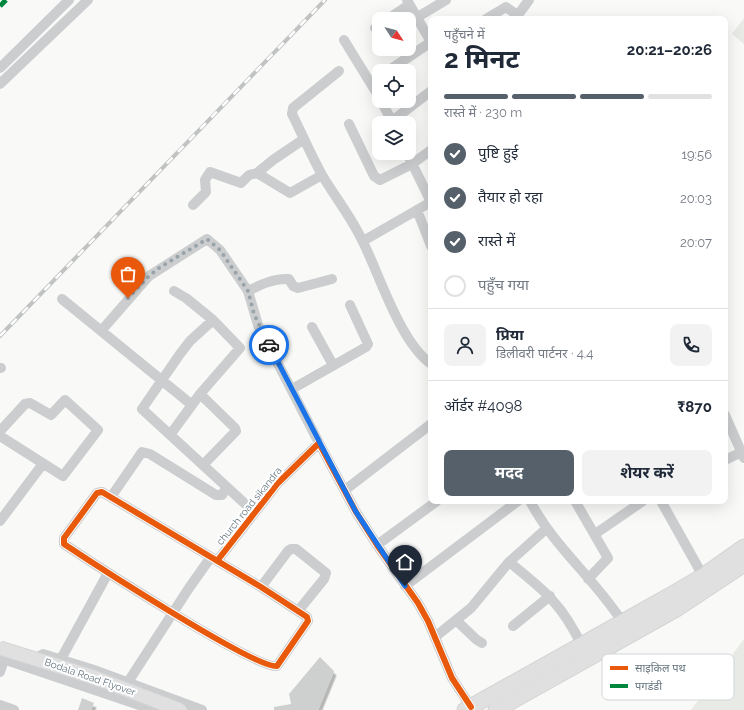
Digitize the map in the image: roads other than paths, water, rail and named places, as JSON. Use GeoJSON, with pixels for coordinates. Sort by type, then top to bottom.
{"type":"FeatureCollection","features":[{"type":"Feature","properties":{"kind":"highway"},"geometry":{"type":"LineString","coordinates":[[468,709],[623,623],[703,576],[744,547]]}},
{"type":"Feature","properties":{"kind":"highway"},"geometry":{"type":"LineString","coordinates":[[496,710],[678,608],[744,564]]}},
{"type":"Feature","properties":{"kind":"main road","name":"Bodala Road Flyover"},"geometry":{"type":"LineString","coordinates":[[1,656],[93,677],[180,710]]}},
{"type":"Feature","properties":{"kind":"street"},"geometry":{"type":"LineString","coordinates":[[0,68],[69,0]]}},
{"type":"Feature","properties":{"kind":"street"},"geometry":{"type":"LineString","coordinates":[[0,84],[88,0]]}},
{"type":"Feature","properties":{"kind":"street"},"geometry":{"type":"LineString","coordinates":[[428,37],[416,18],[446,0]]}},
{"type":"Feature","properties":{"kind":"street"},"geometry":{"type":"LineString","coordinates":[[517,16],[529,0]]}},
{"type":"Feature","properties":{"kind":"street"},"geometry":{"type":"LineString","coordinates":[[396,12],[408,2],[413,12]]}},
{"type":"Feature","properties":{"kind":"street"},"geometry":{"type":"LineString","coordinates":[[491,16],[506,7],[515,16]]}},
{"type":"Feature","properties":{"kind":"street"},"geometry":{"type":"LineString","coordinates":[[344,40],[372,76]]}},
{"type":"Feature","properties":{"kind":"street"},"geometry":{"type":"LineString","coordinates":[[398,64],[428,44]]}},
{"type":"Feature","properties":{"kind":"street"},"geometry":{"type":"LineString","coordinates":[[339,71],[291,111],[322,175],[363,241],[390,303],[405,332],[420,354],[428,361]]}},
{"type":"Feature","properties":{"kind":"street"},"geometry":{"type":"LineString","coordinates":[[400,116],[428,94]]}},
{"type":"Feature","properties":{"kind":"street"},"geometry":{"type":"LineString","coordinates":[[349,124],[374,176],[377,179],[380,180],[412,164],[428,152]]}},
{"type":"Feature","properties":{"kind":"street"},"geometry":{"type":"LineString","coordinates":[[194,205],[206,193],[205,180],[210,172],[241,183],[250,175],[257,174],[273,160],[304,139]]}},
{"type":"Feature","properties":{"kind":"street"},"geometry":{"type":"LineString","coordinates":[[410,160],[428,196]]}},
{"type":"Feature","properties":{"kind":"street"},"geometry":{"type":"LineString","coordinates":[[257,174],[290,193],[322,175]]}},
{"type":"Feature","properties":{"kind":"street"},"geometry":{"type":"LineString","coordinates":[[363,241],[428,204]]}},
{"type":"Feature","properties":{"kind":"street"},"geometry":{"type":"LineString","coordinates":[[417,210],[428,238]]}},
{"type":"Feature","properties":{"kind":"street"},"geometry":{"type":"LineString","coordinates":[[101,331],[149,276],[207,239],[220,250],[248,291],[258,325],[344,490],[377,545],[418,603],[452,678],[468,709]]}},
{"type":"Feature","properties":{"kind":"street"},"geometry":{"type":"LineString","coordinates":[[248,291],[263,284],[283,279],[289,279],[293,286],[298,288],[332,279]]}},
{"type":"Feature","properties":{"kind":"street"},"geometry":{"type":"LineString","coordinates":[[170,435],[200,394],[240,348],[212,320],[174,291]]}},
{"type":"Feature","properties":{"kind":"street"},"geometry":{"type":"LineString","coordinates":[[62,299],[192,405]]}},
{"type":"Feature","properties":{"kind":"street"},"geometry":{"type":"LineString","coordinates":[[292,389],[366,347],[368,344],[350,305]]}},
{"type":"Feature","properties":{"kind":"street"},"geometry":{"type":"LineString","coordinates":[[212,320],[190,341],[161,380],[142,409],[254,512]]}},
{"type":"Feature","properties":{"kind":"street"},"geometry":{"type":"LineString","coordinates":[[312,327],[333,365]]}},
{"type":"Feature","properties":{"kind":"street"},"geometry":{"type":"LineString","coordinates":[[200,394],[235,428],[236,431],[235,435],[203,465]]}},
{"type":"Feature","properties":{"kind":"street"},"geometry":{"type":"LineString","coordinates":[[65,400],[96,428],[97,432],[64,476],[42,465],[1,436],[25,404],[30,403],[51,415],[65,400]]}},
{"type":"Feature","properties":{"kind":"street"},"geometry":{"type":"LineString","coordinates":[[728,422],[743,455],[728,459]]}},
{"type":"Feature","properties":{"kind":"street"},"geometry":{"type":"LineString","coordinates":[[344,490],[428,426]]}},
{"type":"Feature","properties":{"kind":"street","name":"church road sikandra"},"geometry":{"type":"LineString","coordinates":[[128,682],[173,612],[214,559],[278,483],[319,443]]}},
{"type":"Feature","properties":{"kind":"street"},"geometry":{"type":"LineString","coordinates":[[111,497],[142,452],[150,454],[216,495],[222,495],[227,487]]}},
{"type":"Feature","properties":{"kind":"street"},"geometry":{"type":"LineString","coordinates":[[0,521],[42,465]]}},
{"type":"Feature","properties":{"kind":"street"},"geometry":{"type":"LineString","coordinates":[[102,492],[111,497],[261,587],[307,617],[308,621],[280,663],[274,666],[238,650],[108,574],[64,544],[62,540],[97,493],[102,492]]}},
{"type":"Feature","properties":{"kind":"street"},"geometry":{"type":"LineString","coordinates":[[377,545],[433,504]]}},
{"type":"Feature","properties":{"kind":"street"},"geometry":{"type":"LineString","coordinates":[[405,586],[514,504]]}},
{"type":"Feature","properties":{"kind":"street"},"geometry":{"type":"LineString","coordinates":[[532,504],[546,529],[609,602],[623,623]]}},
{"type":"Feature","properties":{"kind":"street"},"geometry":{"type":"LineString","coordinates":[[576,504],[608,558],[588,579]]}},
{"type":"Feature","properties":{"kind":"street"},"geometry":{"type":"LineString","coordinates":[[595,534],[639,504]]}},
{"type":"Feature","properties":{"kind":"street"},"geometry":{"type":"LineString","coordinates":[[663,504],[703,576]]}},
{"type":"Feature","properties":{"kind":"street"},"geometry":{"type":"LineString","coordinates":[[434,637],[457,621],[510,562],[546,529]]}},
{"type":"Feature","properties":{"kind":"street"},"geometry":{"type":"LineString","coordinates":[[261,587],[288,551],[291,549],[296,549],[326,573],[326,576],[298,611]]}},
{"type":"Feature","properties":{"kind":"street"},"geometry":{"type":"LineString","coordinates":[[510,562],[550,596],[571,624],[582,646]]}},
{"type":"Feature","properties":{"kind":"street"},"geometry":{"type":"LineString","coordinates":[[57,678],[61,659],[108,574]]}},
{"type":"Feature","properties":{"kind":"street"},"geometry":{"type":"LineString","coordinates":[[513,626],[550,596]]}},
{"type":"Feature","properties":{"kind":"street"},"geometry":{"type":"LineString","coordinates":[[457,621],[482,643]]}},
{"type":"Feature","properties":{"kind":"street"},"geometry":{"type":"LineString","coordinates":[[27,668],[33,660],[43,654],[128,682],[202,710]]}},
{"type":"Feature","properties":{"kind":"street"},"geometry":{"type":"LineString","coordinates":[[0,672],[1,656],[27,668],[57,678],[128,706],[154,710]]}},
{"type":"Feature","properties":{"kind":"street"},"geometry":{"type":"LineString","coordinates":[[0,704],[14,710]]}},
{"type":"Feature","properties":{"kind":"railway"},"geometry":{"type":"LineString","coordinates":[[0,336],[325,0]]}}]}
